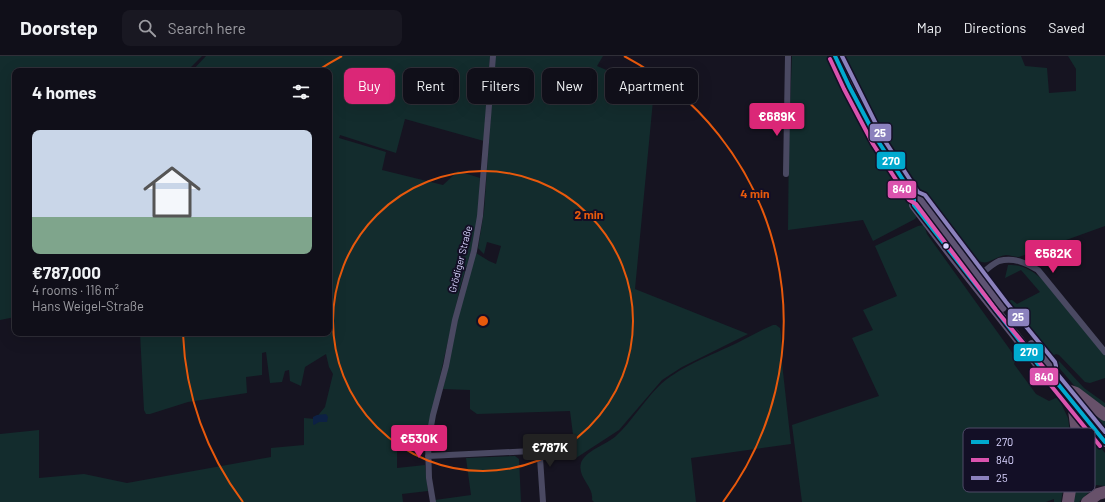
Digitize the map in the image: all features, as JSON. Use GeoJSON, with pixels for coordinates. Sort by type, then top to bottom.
{"type":"FeatureCollection","features":[{"type":"Feature","properties":{"kind":"highway"},"geometry":{"type":"LineString","coordinates":[[1061,388],[1076,393],[1105,414]]}},
{"type":"Feature","properties":{"kind":"highway"},"geometry":{"type":"LineString","coordinates":[[1073,402],[1076,428]]}},
{"type":"Feature","properties":{"kind":"highway"},"geometry":{"type":"LineString","coordinates":[[1068,502],[1070,492]]}},
{"type":"Feature","properties":{"kind":"highway"},"geometry":{"type":"LineString","coordinates":[[1087,502],[1098,494],[1105,492]]}},
{"type":"Feature","properties":{"kind":"main road"},"geometry":{"type":"LineString","coordinates":[[835,56],[878,141],[914,197],[914,205],[1044,372],[1049,373],[1094,428]]}},
{"type":"Feature","properties":{"kind":"main road"},"geometry":{"type":"LineString","coordinates":[[914,197],[920,199],[1009,317],[1050,366],[1049,373]]}},
{"type":"Feature","properties":{"kind":"main road"},"geometry":{"type":"LineString","coordinates":[[1095,430],[1105,442]]}},
{"type":"Feature","properties":{"kind":"street","name":"Grödiger Straße"},"geometry":{"type":"LineString","coordinates":[[433,502],[429,478],[428,443],[460,298],[474,251],[480,216],[493,56]]}},
{"type":"Feature","properties":{"kind":"street"},"geometry":{"type":"LineString","coordinates":[[786,174],[788,56]]}},
{"type":"Feature","properties":{"kind":"street"},"geometry":{"type":"LineString","coordinates":[[979,276],[999,261],[1012,260],[1025,262],[1038,270],[1105,352]]}},
{"type":"Feature","properties":{"kind":"street"},"geometry":{"type":"LineString","coordinates":[[428,456],[532,451],[539,454],[540,458],[543,502]]}},
{"type":"Feature","properties":{"kind":"green space"},"geometry":{"type":"Polygon","coordinates":[[[0,56],[202,56],[190,68],[12,68],[12,318],[0,320],[0,56]]]}},
{"type":"Feature","properties":{"kind":"green space"},"geometry":{"type":"Polygon","coordinates":[[[206,56],[490,56],[489,68],[467,68],[467,104],[487,104],[484,141],[405,119],[396,153],[340,135],[339,138],[386,152],[382,170],[443,185],[458,171],[480,178],[478,214],[473,245],[460,288],[425,443],[397,441],[397,468],[425,465],[428,491],[402,494],[403,502],[0,502],[0,434],[39,430],[39,478],[84,474],[127,483],[271,457],[271,448],[304,445],[304,418],[315,419],[325,407],[333,374],[329,367],[326,354],[305,367],[301,386],[290,381],[289,370],[285,371],[282,382],[270,383],[266,352],[262,353],[262,375],[246,377],[247,393],[188,402],[146,414],[144,410],[140,336],[332,336],[332,68],[195,68],[206,56]]]}},
{"type":"Feature","properties":{"kind":"green space"},"geometry":{"type":"Polygon","coordinates":[[[495,56],[603,56],[597,66],[605,69],[605,104],[653,104],[635,289],[748,334],[682,367],[662,380],[619,430],[576,458],[570,411],[477,414],[470,409],[470,390],[443,389],[463,294],[476,253],[496,264],[501,246],[487,242],[484,254],[478,248],[484,211],[492,104],[534,104],[534,68],[494,68],[495,56]]]}},
{"type":"Feature","properties":{"kind":"green space"},"geometry":{"type":"Polygon","coordinates":[[[792,56],[827,56],[864,128],[918,215],[915,219],[873,241],[863,220],[788,230],[789,133],[792,56]]]}},
{"type":"Feature","properties":{"kind":"green space"},"geometry":{"type":"Polygon","coordinates":[[[843,56],[1021,56],[1025,66],[1047,68],[1049,93],[1076,91],[1076,69],[1068,56],[1105,56],[1105,226],[1019,257],[1006,255],[1000,256],[988,262],[981,262],[976,259],[971,255],[920,193],[893,154],[875,122],[843,56]]]}},
{"type":"Feature","properties":{"kind":"green space"},"geometry":{"type":"Polygon","coordinates":[[[924,225],[927,234],[1016,358],[1014,364],[1036,394],[1049,401],[1058,397],[1068,418],[1069,428],[963,428],[963,492],[1063,492],[1061,502],[1054,502],[1054,499],[1046,502],[802,502],[792,425],[879,396],[852,338],[873,330],[863,310],[897,296],[875,246],[918,226],[924,225]]]}},
{"type":"Feature","properties":{"kind":"green space"},"geometry":{"type":"Polygon","coordinates":[[[1008,265],[1026,268],[1042,279],[1105,355],[1105,378],[1090,383],[1085,382],[1059,355],[1056,354],[1051,357],[1004,301],[1012,300],[1017,304],[1040,292],[1021,270],[1005,278],[1008,265]]]}},
{"type":"Feature","properties":{"kind":"green space"},"geometry":{"type":"Polygon","coordinates":[[[773,325],[780,328],[782,363],[791,444],[691,458],[696,502],[594,502],[592,500],[591,490],[583,478],[580,468],[583,459],[591,451],[616,436],[658,387],[675,373],[773,325]]]}},
{"type":"Feature","properties":{"kind":"green space"},"geometry":{"type":"Polygon","coordinates":[[[1059,361],[1084,388],[1105,403],[1105,408],[1078,390],[1055,363],[1059,361]]]}},
{"type":"Feature","properties":{"kind":"green space"},"geometry":{"type":"Polygon","coordinates":[[[1079,401],[1105,417],[1105,434],[1079,401]]]}},
{"type":"Feature","properties":{"kind":"green space"},"geometry":{"type":"Polygon","coordinates":[[[1079,421],[1085,428],[1078,428],[1079,421]]]}},
{"type":"Feature","properties":{"kind":"green space"},"geometry":{"type":"Polygon","coordinates":[[[1095,441],[1105,453],[1105,486],[1095,486],[1095,441]]]}},
{"type":"Feature","properties":{"kind":"green space"},"geometry":{"type":"Polygon","coordinates":[[[515,456],[519,459],[521,502],[435,502],[435,500],[471,495],[466,458],[515,456]]]}},
{"type":"Feature","properties":{"kind":"green space"},"geometry":{"type":"Polygon","coordinates":[[[1074,492],[1089,492],[1079,502],[1073,502],[1074,492]]]}},
{"type":"Feature","properties":{"kind":"water"},"geometry":{"type":"Polygon","coordinates":[[[326,414],[328,417],[327,422],[313,424],[313,417],[326,414]]]}},
{"type":"Feature","properties":{"kind":"transit line","name":"270"},"geometry":{"type":"LineString","coordinates":[[835,56],[878,141],[914,197],[914,205],[1044,372],[1049,373],[1094,428]]}},
{"type":"Feature","properties":{"kind":"transit line","name":"25"},"geometry":{"type":"LineString","coordinates":[[842,56],[883,138],[918,192],[925,195],[1006,302],[1055,362],[1055,371],[1105,432]]}},
{"type":"Feature","properties":{"kind":"transit line","name":"840"},"geometry":{"type":"LineString","coordinates":[[830,59],[873,144],[909,200],[916,204],[996,310],[1044,368],[1044,377],[1085,428]]}},
{"type":"Feature","properties":{"kind":"transit line","name":"270"},"geometry":{"type":"LineString","coordinates":[[1095,430],[1105,442]]}},
{"type":"Feature","properties":{"kind":"transit line","name":"840"},"geometry":{"type":"LineString","coordinates":[[1095,440],[1100,446]]}}]}
